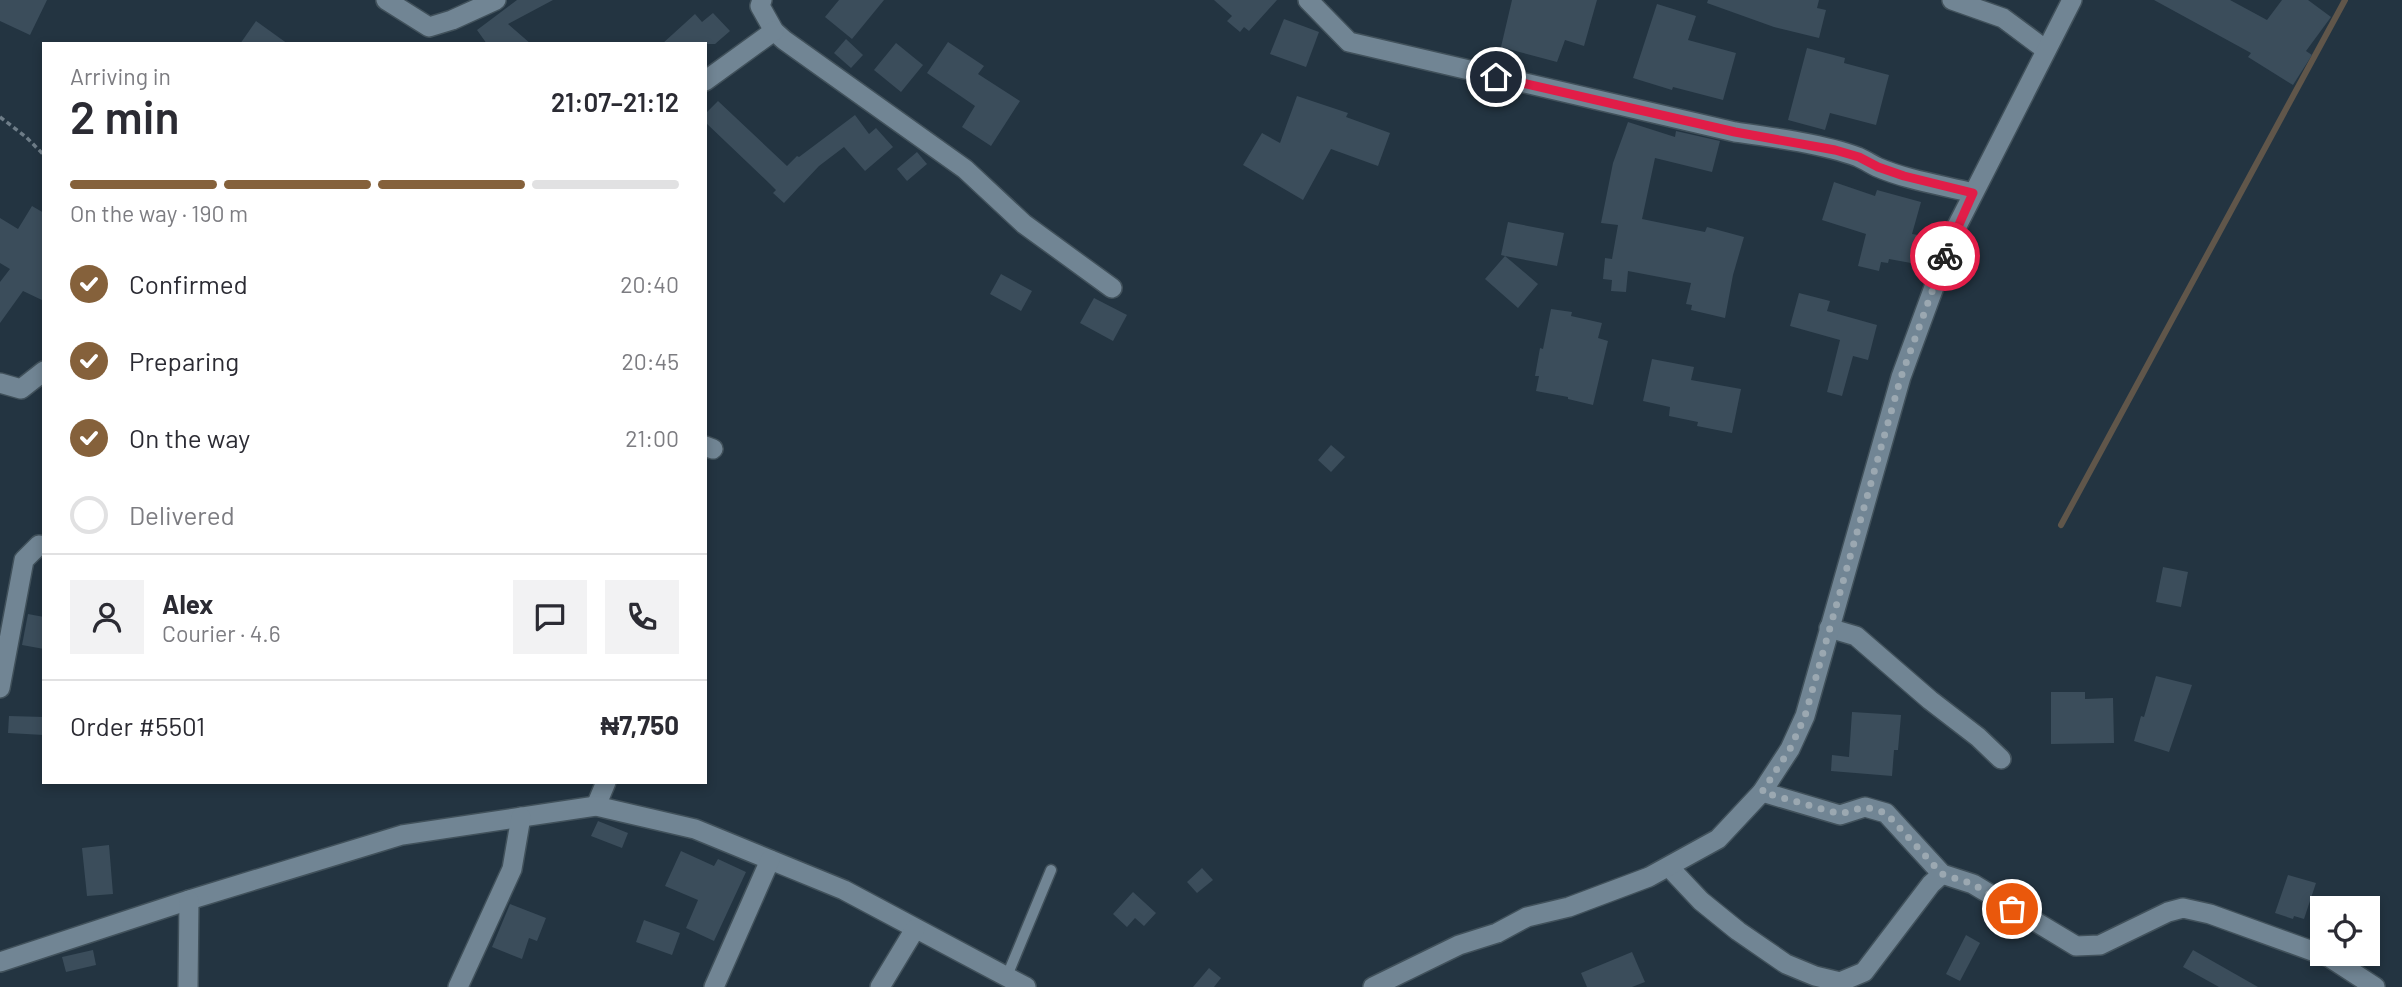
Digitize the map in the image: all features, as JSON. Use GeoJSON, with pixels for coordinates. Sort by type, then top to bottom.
{"type":"FeatureCollection","features":[{"type":"Feature","properties":{"kind":"street"},"geometry":{"type":"LineString","coordinates":[[386,0],[429,27],[452,20],[496,0]]}},
{"type":"Feature","properties":{"kind":"street"},"geometry":{"type":"LineString","coordinates":[[762,0],[760,6],[774,31],[965,169],[1024,224],[1112,288]]}},
{"type":"Feature","properties":{"kind":"street"},"geometry":{"type":"LineString","coordinates":[[1308,0],[1349,42],[1695,123],[1835,150],[1904,176],[1973,193]]}},
{"type":"Feature","properties":{"kind":"street"},"geometry":{"type":"LineString","coordinates":[[1952,0],[2003,18],[2046,50]]}},
{"type":"Feature","properties":{"kind":"street"},"geometry":{"type":"LineString","coordinates":[[1373,987],[1459,945],[1497,933],[1527,917],[1569,907],[1669,867],[1718,839],[1762,792],[1790,749],[1805,716],[1901,377],[1955,230],[2072,0]]}},
{"type":"Feature","properties":{"kind":"street"},"geometry":{"type":"LineString","coordinates":[[707,80],[774,31]]}},
{"type":"Feature","properties":{"kind":"street"},"geometry":{"type":"LineString","coordinates":[[0,383],[21,389],[42,373]]}},
{"type":"Feature","properties":{"kind":"street"},"geometry":{"type":"LineString","coordinates":[[0,688],[24,560],[39,545],[42,546]]}},
{"type":"Feature","properties":{"kind":"street"},"geometry":{"type":"LineString","coordinates":[[1829,628],[1856,636],[2001,759]]}},
{"type":"Feature","properties":{"kind":"street"},"geometry":{"type":"LineString","coordinates":[[596,806],[606,784]]}},
{"type":"Feature","properties":{"kind":"street"},"geometry":{"type":"LineString","coordinates":[[1762,792],[1840,814],[1865,807],[1886,813],[1942,874],[1973,884],[2076,946],[2100,945],[2168,912],[2183,908],[2210,914],[2329,957],[2375,987]]}},
{"type":"Feature","properties":{"kind":"street"},"geometry":{"type":"LineString","coordinates":[[0,962],[402,835],[596,806],[695,829],[871,902],[1004,982],[1026,987]]}},
{"type":"Feature","properties":{"kind":"street"},"geometry":{"type":"LineString","coordinates":[[457,987],[512,869],[520,817]]}},
{"type":"Feature","properties":{"kind":"street"},"geometry":{"type":"LineString","coordinates":[[713,987],[770,860]]}},
{"type":"Feature","properties":{"kind":"street"},"geometry":{"type":"LineString","coordinates":[[1669,867],[1701,901],[1786,964],[1815,976],[1840,982],[1864,972],[1931,884],[1942,874]]}},
{"type":"Feature","properties":{"kind":"street"},"geometry":{"type":"LineString","coordinates":[[188,987],[190,900]]}},
{"type":"Feature","properties":{"kind":"street"},"geometry":{"type":"LineString","coordinates":[[880,987],[915,929]]}},
{"type":"Feature","properties":{"kind":"lane"},"geometry":{"type":"LineString","coordinates":[[1004,982],[1051,870]]}},
{"type":"Feature","properties":{"kind":"path"},"geometry":{"type":"LineString","coordinates":[[0,117],[42,153]]}},
{"type":"Feature","properties":{"kind":"building"},"geometry":{"type":"Polygon","coordinates":[[[0,0],[47,0],[30,35],[0,21],[0,0]]]}},
{"type":"Feature","properties":{"kind":"building"},"geometry":{"type":"Polygon","coordinates":[[[517,0],[553,0],[508,24],[529,42],[486,42],[477,30],[517,0]]]}},
{"type":"Feature","properties":{"kind":"building"},"geometry":{"type":"Polygon","coordinates":[[[839,0],[884,0],[852,39],[825,17],[839,0]]]}},
{"type":"Feature","properties":{"kind":"building"},"geometry":{"type":"Polygon","coordinates":[[[1214,0],[1277,0],[1249,31],[1244,27],[1240,32],[1227,21],[1232,16],[1214,0]]]}},
{"type":"Feature","properties":{"kind":"building"},"geometry":{"type":"Polygon","coordinates":[[[1512,0],[1597,0],[1584,46],[1565,40],[1557,62],[1501,47],[1512,0]]]}},
{"type":"Feature","properties":{"kind":"building"},"geometry":{"type":"Polygon","coordinates":[[[1708,0],[1819,0],[1817,8],[1826,10],[1819,38],[1774,27],[1707,3],[1708,0]]]}},
{"type":"Feature","properties":{"kind":"building"},"geometry":{"type":"Polygon","coordinates":[[[2154,0],[2230,0],[2267,20],[2282,0],[2308,0],[2331,17],[2306,51],[2312,55],[2293,85],[2248,57],[2251,53],[2154,0]]]}},
{"type":"Feature","properties":{"kind":"building"},"geometry":{"type":"Polygon","coordinates":[[[1657,4],[1696,16],[1688,40],[1736,53],[1723,100],[1673,87],[1672,90],[1633,78],[1657,4]]]}},
{"type":"Feature","properties":{"kind":"building"},"geometry":{"type":"Polygon","coordinates":[[[713,13],[730,31],[715,44],[664,42],[695,14],[702,22],[713,13]]]}},
{"type":"Feature","properties":{"kind":"building"},"geometry":{"type":"Polygon","coordinates":[[[1284,19],[1319,32],[1306,67],[1270,54],[1284,19]]]}},
{"type":"Feature","properties":{"kind":"building"},"geometry":{"type":"Polygon","coordinates":[[[256,21],[285,42],[241,42],[256,21]]]}},
{"type":"Feature","properties":{"kind":"building"},"geometry":{"type":"Polygon","coordinates":[[[846,39],[863,55],[851,68],[834,53],[846,39]]]}},
{"type":"Feature","properties":{"kind":"building"},"geometry":{"type":"Polygon","coordinates":[[[948,42],[984,66],[978,74],[1020,101],[991,146],[962,127],[975,106],[927,73],[948,42]]]}},
{"type":"Feature","properties":{"kind":"building"},"geometry":{"type":"Polygon","coordinates":[[[896,43],[923,65],[901,92],[874,70],[896,43]]]}},
{"type":"Feature","properties":{"kind":"building"},"geometry":{"type":"Polygon","coordinates":[[[1807,48],[1845,58],[1844,63],[1889,75],[1876,125],[1830,113],[1825,130],[1788,120],[1807,48]]]}},
{"type":"Feature","properties":{"kind":"building"},"geometry":{"type":"Polygon","coordinates":[[[1297,96],[1348,113],[1346,117],[1390,133],[1378,166],[1331,149],[1303,200],[1243,165],[1262,133],[1280,143],[1297,96]]]}},
{"type":"Feature","properties":{"kind":"building"},"geometry":{"type":"Polygon","coordinates":[[[718,101],[787,166],[855,115],[869,134],[876,128],[893,147],[865,171],[844,147],[819,166],[784,203],[773,193],[776,190],[707,124],[707,112],[718,101]]]}},
{"type":"Feature","properties":{"kind":"building"},"geometry":{"type":"Polygon","coordinates":[[[1628,122],[1675,137],[1676,131],[1720,141],[1712,172],[1655,158],[1642,219],[1705,232],[1707,227],[1744,237],[1725,318],[1691,310],[1692,305],[1686,304],[1691,283],[1628,271],[1626,292],[1611,291],[1612,280],[1603,279],[1605,258],[1612,259],[1618,225],[1601,223],[1613,163],[1628,122]]]}},
{"type":"Feature","properties":{"kind":"building"},"geometry":{"type":"Polygon","coordinates":[[[917,152],[927,164],[907,181],[897,169],[917,152]]]}},
{"type":"Feature","properties":{"kind":"building"},"geometry":{"type":"Polygon","coordinates":[[[1834,182],[1875,196],[1877,190],[1921,202],[1912,234],[1918,235],[1911,263],[1889,259],[1888,263],[1881,262],[1879,271],[1858,266],[1866,234],[1822,220],[1834,182]]]}},
{"type":"Feature","properties":{"kind":"building"},"geometry":{"type":"Polygon","coordinates":[[[32,206],[42,212],[42,300],[23,291],[0,323],[0,282],[10,269],[0,263],[0,218],[18,229],[32,206]]]}},
{"type":"Feature","properties":{"kind":"building"},"geometry":{"type":"Polygon","coordinates":[[[1508,222],[1564,233],[1557,266],[1501,255],[1508,222]]]}},
{"type":"Feature","properties":{"kind":"building"},"geometry":{"type":"Polygon","coordinates":[[[1505,256],[1538,284],[1518,308],[1485,279],[1505,256]]]}},
{"type":"Feature","properties":{"kind":"building"},"geometry":{"type":"Polygon","coordinates":[[[1001,274],[1032,291],[1021,311],[990,294],[1001,274]]]}},
{"type":"Feature","properties":{"kind":"building"},"geometry":{"type":"Polygon","coordinates":[[[1799,293],[1830,301],[1827,311],[1877,325],[1868,360],[1853,356],[1842,396],[1827,392],[1840,340],[1790,326],[1799,293]]]}},
{"type":"Feature","properties":{"kind":"building"},"geometry":{"type":"Polygon","coordinates":[[[1094,298],[1127,315],[1113,341],[1080,323],[1094,298]]]}},
{"type":"Feature","properties":{"kind":"building"},"geometry":{"type":"Polygon","coordinates":[[[1551,309],[1572,312],[1571,316],[1602,323],[1598,338],[1608,341],[1593,405],[1536,391],[1539,376],[1535,376],[1540,348],[1543,349],[1551,309]]]}},
{"type":"Feature","properties":{"kind":"building"},"geometry":{"type":"Polygon","coordinates":[[[1652,359],[1694,367],[1691,380],[1741,389],[1732,433],[1697,426],[1698,422],[1669,416],[1670,407],[1643,401],[1652,359]]]}},
{"type":"Feature","properties":{"kind":"building"},"geometry":{"type":"Polygon","coordinates":[[[1331,445],[1345,457],[1331,472],[1318,460],[1331,445]]]}},
{"type":"Feature","properties":{"kind":"building"},"geometry":{"type":"Polygon","coordinates":[[[2163,567],[2188,572],[2181,607],[2156,602],[2163,567]]]}},
{"type":"Feature","properties":{"kind":"building"},"geometry":{"type":"Polygon","coordinates":[[[28,614],[42,617],[42,649],[22,645],[28,614]]]}},
{"type":"Feature","properties":{"kind":"building"},"geometry":{"type":"Polygon","coordinates":[[[2156,676],[2192,685],[2169,752],[2134,741],[2156,676]]]}},
{"type":"Feature","properties":{"kind":"building"},"geometry":{"type":"Polygon","coordinates":[[[2051,692],[2085,692],[2085,699],[2113,698],[2114,743],[2051,744],[2051,692]]]}},
{"type":"Feature","properties":{"kind":"building"},"geometry":{"type":"Polygon","coordinates":[[[1852,712],[1901,715],[1898,750],[1894,750],[1892,776],[1831,771],[1832,755],[1849,757],[1852,712]]]}},
{"type":"Feature","properties":{"kind":"building"},"geometry":{"type":"Polygon","coordinates":[[[9,716],[42,717],[42,735],[8,733],[9,716]]]}},
{"type":"Feature","properties":{"kind":"building"},"geometry":{"type":"Polygon","coordinates":[[[598,821],[628,833],[622,848],[591,836],[598,821]]]}},
{"type":"Feature","properties":{"kind":"building"},"geometry":{"type":"Polygon","coordinates":[[[109,845],[113,894],[87,896],[82,848],[109,845]]]}},
{"type":"Feature","properties":{"kind":"building"},"geometry":{"type":"Polygon","coordinates":[[[681,851],[714,866],[718,859],[746,872],[714,941],[686,928],[698,900],[665,886],[681,851]]]}},
{"type":"Feature","properties":{"kind":"building"},"geometry":{"type":"Polygon","coordinates":[[[1202,868],[1213,880],[1197,893],[1187,882],[1202,868]]]}},
{"type":"Feature","properties":{"kind":"building"},"geometry":{"type":"Polygon","coordinates":[[[2288,875],[2316,883],[2304,919],[2294,916],[2293,919],[2275,913],[2288,875]]]}},
{"type":"Feature","properties":{"kind":"building"},"geometry":{"type":"Polygon","coordinates":[[[1133,892],[1156,913],[1144,926],[1135,918],[1127,927],[1113,914],[1133,892]]]}},
{"type":"Feature","properties":{"kind":"building"},"geometry":{"type":"Polygon","coordinates":[[[510,904],[546,918],[537,941],[529,938],[522,959],[492,947],[510,904]]]}},
{"type":"Feature","properties":{"kind":"building"},"geometry":{"type":"Polygon","coordinates":[[[644,920],[680,933],[672,955],[636,942],[644,920]]]}},
{"type":"Feature","properties":{"kind":"building"},"geometry":{"type":"Polygon","coordinates":[[[1966,935],[1980,943],[1960,981],[1946,974],[1966,935]]]}},
{"type":"Feature","properties":{"kind":"building"},"geometry":{"type":"Polygon","coordinates":[[[93,950],[96,965],[66,972],[62,957],[93,950]]]}},
{"type":"Feature","properties":{"kind":"building"},"geometry":{"type":"Polygon","coordinates":[[[2193,950],[2258,987],[2219,987],[2183,967],[2193,950]]]}},
{"type":"Feature","properties":{"kind":"building"},"geometry":{"type":"Polygon","coordinates":[[[1632,952],[1645,982],[1632,987],[1587,987],[1581,973],[1632,952]]]}},
{"type":"Feature","properties":{"kind":"building"},"geometry":{"type":"Polygon","coordinates":[[[1209,968],[1221,978],[1214,987],[1193,987],[1209,968]]]}},
{"type":"Feature","properties":{"kind":"waterway"},"geometry":{"type":"LineString","coordinates":[[2061,525],[2345,0]]}},
{"type":"Feature","properties":{"kind":"way so far"},"geometry":{"type":"LineString","coordinates":[[1945,256],[1901,377],[1805,716],[1790,749],[1762,792],[1840,814],[1865,807],[1886,813],[1942,874],[1973,884],[2012,909]]}},
{"type":"Feature","properties":{"kind":"route"},"geometry":{"type":"LineString","coordinates":[[1496,77],[1735,132],[1835,150],[1904,176],[1973,193],[1945,256]]}}]}
